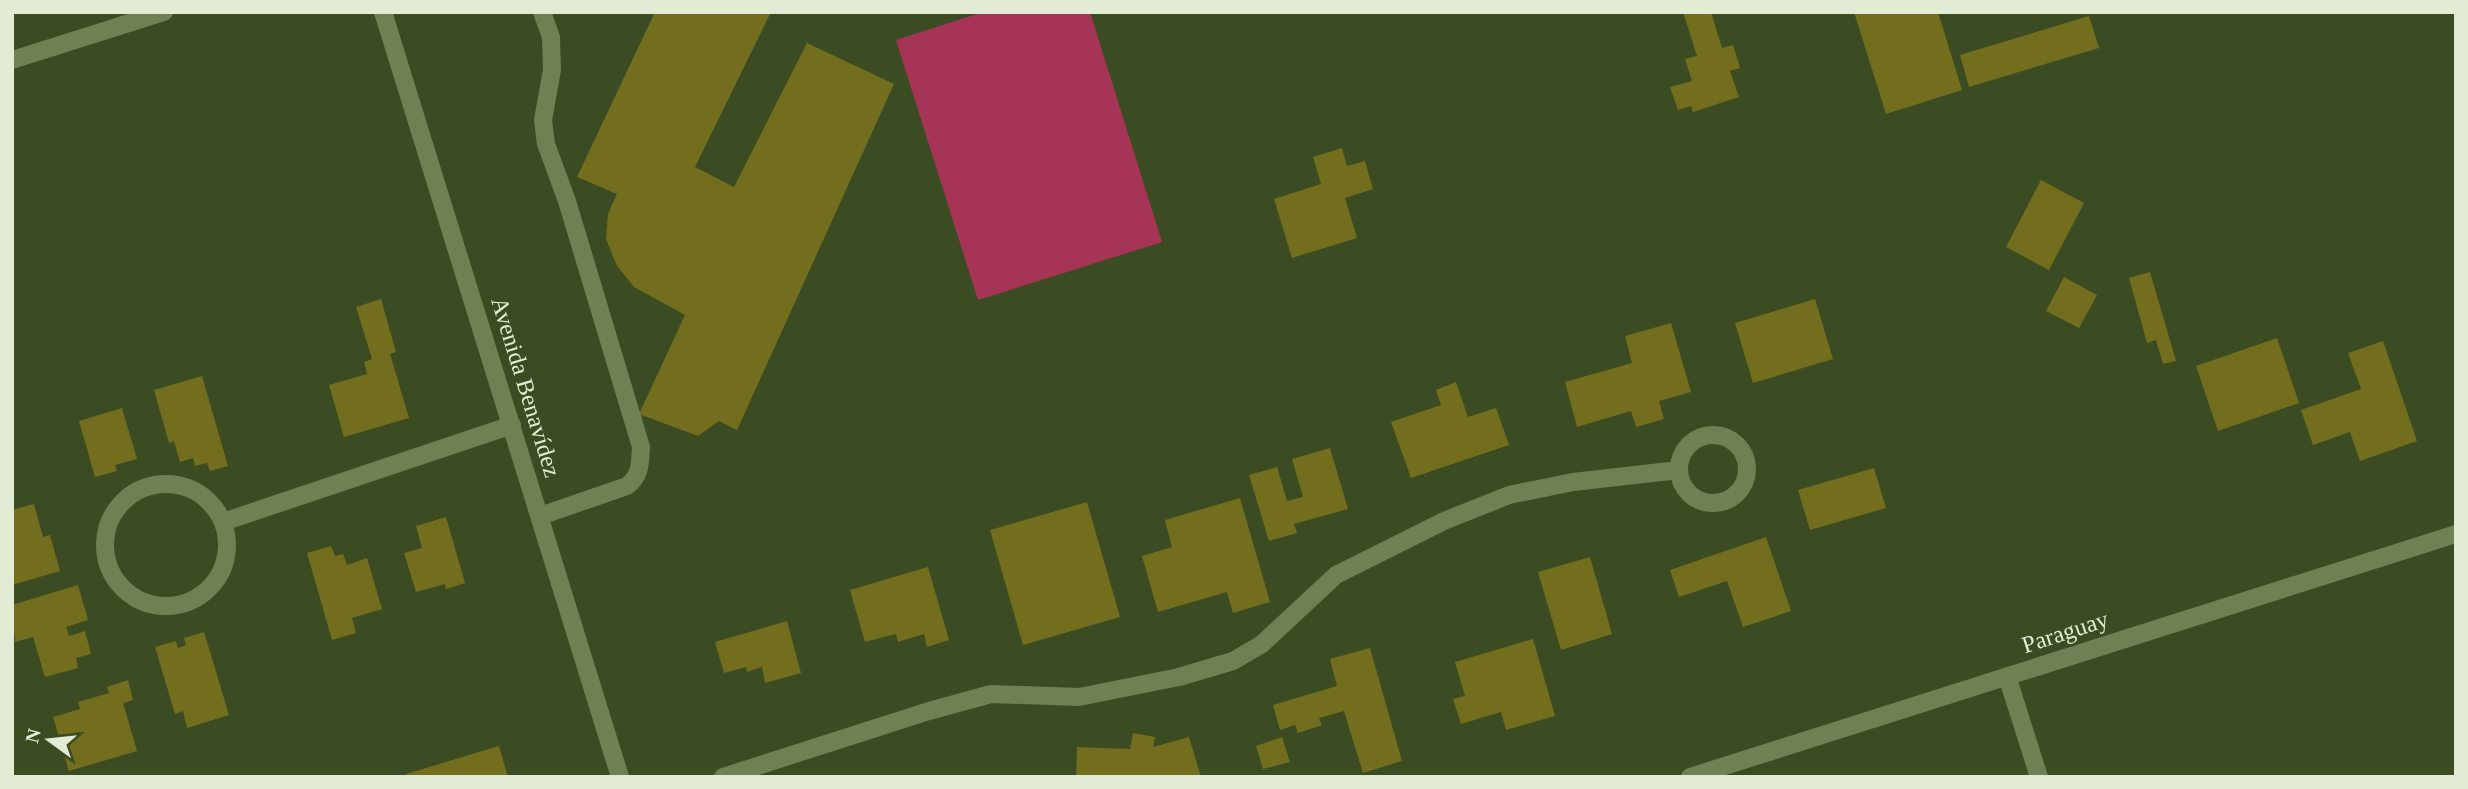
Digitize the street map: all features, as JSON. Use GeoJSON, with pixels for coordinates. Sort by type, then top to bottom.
{"type":"FeatureCollection","features":[{"type":"Feature","properties":{"kind":"street"},"geometry":{"type":"LineString","coordinates":[[12,60],[163,12]]}},
{"type":"Feature","properties":{"kind":"street","name":"Avenida Benavídez"},"geometry":{"type":"LineString","coordinates":[[383,12],[621,777]]}},
{"type":"Feature","properties":{"kind":"street"},"geometry":{"type":"LineString","coordinates":[[540,516],[628,486],[635,480],[640,468],[641,447],[567,201],[546,144],[544,120],[552,70],[551,37],[542,12]]}},
{"type":"Feature","properties":{"kind":"street"},"geometry":{"type":"LineString","coordinates":[[223,522],[512,425]]}},
{"type":"Feature","properties":{"kind":"street"},"geometry":{"type":"LineString","coordinates":[[723,777],[929,711],[992,694],[1079,696],[1179,677],[1233,661],[1262,644],[1336,575],[1444,521],[1521,492],[1573,482],[1679,470]]}},
{"type":"Feature","properties":{"kind":"street"},"geometry":{"type":"LineString","coordinates":[[176,484],[204,498],[223,522],[227,551],[218,579],[204,593],[187,602],[168,607],[149,604],[131,596],[117,583],[108,565],[105,544],[108,524],[119,505],[135,492],[155,485],[176,484]]}},
{"type":"Feature","properties":{"kind":"street","name":"Paraguay"},"geometry":{"type":"LineString","coordinates":[[1689,777],[2456,534]]}},
{"type":"Feature","properties":{"kind":"street"},"geometry":{"type":"LineString","coordinates":[[2007,676],[2039,777]]}},
{"type":"Feature","properties":{"kind":"shaded area"},"geometry":{"type":"Polygon","coordinates":[[[983,12],[1090,12],[1162,242],[978,300],[896,40],[983,12]]]}},
{"type":"Feature","properties":{"kind":"building"},"geometry":{"type":"Polygon","coordinates":[[[655,12],[771,12],[695,167],[734,187],[807,43],[894,84],[737,430],[719,421],[698,436],[639,414],[685,315],[634,287],[617,266],[606,239],[608,214],[617,194],[577,177],[655,12]]]}},
{"type":"Feature","properties":{"kind":"building"},"geometry":{"type":"Polygon","coordinates":[[[1683,12],[1711,12],[1722,48],[1733,45],[1740,68],[1730,71],[1739,97],[1693,112],[1691,106],[1678,110],[1670,87],[1692,81],[1685,59],[1697,56],[1683,12]]]}},
{"type":"Feature","properties":{"kind":"building"},"geometry":{"type":"Polygon","coordinates":[[[1854,12],[1938,12],[1962,90],[1886,114],[1854,12]]]}},
{"type":"Feature","properties":{"kind":"building"},"geometry":{"type":"Polygon","coordinates":[[[2089,16],[2099,48],[1969,87],[1960,55],[2089,16]]]}},
{"type":"Feature","properties":{"kind":"building"},"geometry":{"type":"Polygon","coordinates":[[[1342,148],[1347,166],[1365,161],[1373,189],[1345,198],[1357,238],[1292,258],[1274,199],[1321,184],[1313,157],[1342,148]]]}},
{"type":"Feature","properties":{"kind":"building"},"geometry":{"type":"Polygon","coordinates":[[[2041,180],[2084,203],[2049,270],[2006,247],[2041,180]]]}},
{"type":"Feature","properties":{"kind":"building"},"geometry":{"type":"Polygon","coordinates":[[[2150,272],[2176,361],[2163,364],[2156,340],[2147,343],[2129,278],[2150,272]]]}},
{"type":"Feature","properties":{"kind":"building"},"geometry":{"type":"Polygon","coordinates":[[[2064,277],[2097,295],[2079,328],[2046,311],[2064,277]]]}},
{"type":"Feature","properties":{"kind":"building"},"geometry":{"type":"Polygon","coordinates":[[[381,299],[396,352],[390,354],[409,418],[344,437],[329,385],[367,374],[364,362],[372,359],[356,307],[381,299]]]}},
{"type":"Feature","properties":{"kind":"building"},"geometry":{"type":"Polygon","coordinates":[[[1815,299],[1833,359],[1753,383],[1735,323],[1815,299]]]}},
{"type":"Feature","properties":{"kind":"building"},"geometry":{"type":"Polygon","coordinates":[[[1671,323],[1691,392],[1659,401],[1664,419],[1636,427],[1631,411],[1577,427],[1565,382],[1632,363],[1625,336],[1671,323]]]}},
{"type":"Feature","properties":{"kind":"building"},"geometry":{"type":"Polygon","coordinates":[[[2277,338],[2299,403],[2218,431],[2196,366],[2277,338]]]}},
{"type":"Feature","properties":{"kind":"building"},"geometry":{"type":"Polygon","coordinates":[[[2383,341],[2417,441],[2360,461],[2350,432],[2313,445],[2301,410],[2361,389],[2348,353],[2383,341]]]}},
{"type":"Feature","properties":{"kind":"building"},"geometry":{"type":"Polygon","coordinates":[[[202,376],[228,466],[210,471],[207,463],[195,466],[193,458],[180,462],[174,441],[169,443],[154,390],[202,376]]]}},
{"type":"Feature","properties":{"kind":"building"},"geometry":{"type":"Polygon","coordinates":[[[1456,382],[1468,417],[1496,408],[1509,445],[1411,478],[1391,422],[1441,405],[1436,390],[1456,382]]]}},
{"type":"Feature","properties":{"kind":"building"},"geometry":{"type":"Polygon","coordinates":[[[122,408],[137,459],[115,465],[117,471],[95,477],[79,421],[122,408]]]}},
{"type":"Feature","properties":{"kind":"building"},"geometry":{"type":"Polygon","coordinates":[[[1330,448],[1348,509],[1294,524],[1297,533],[1269,541],[1249,475],[1277,467],[1287,501],[1303,497],[1292,459],[1330,448]]]}},
{"type":"Feature","properties":{"kind":"building"},"geometry":{"type":"Polygon","coordinates":[[[1874,468],[1886,508],[1810,530],[1798,490],[1874,468]]]}},
{"type":"Feature","properties":{"kind":"building"},"geometry":{"type":"Polygon","coordinates":[[[1240,498],[1270,602],[1233,613],[1227,592],[1158,612],[1142,556],[1172,547],[1165,520],[1240,498]]]}},
{"type":"Feature","properties":{"kind":"building"},"geometry":{"type":"Polygon","coordinates":[[[1087,502],[1120,617],[1023,645],[990,530],[1087,502]]]}},
{"type":"Feature","properties":{"kind":"building"},"geometry":{"type":"Polygon","coordinates":[[[34,504],[43,537],[50,535],[60,571],[12,585],[12,510],[34,504]]]}},
{"type":"Feature","properties":{"kind":"building"},"geometry":{"type":"Polygon","coordinates":[[[446,517],[465,583],[446,589],[445,584],[416,592],[404,553],[422,548],[416,526],[446,517]]]}},
{"type":"Feature","properties":{"kind":"building"},"geometry":{"type":"Polygon","coordinates":[[[1766,537],[1791,611],[1743,627],[1727,581],[1679,597],[1670,570],[1766,537]]]}},
{"type":"Feature","properties":{"kind":"building"},"geometry":{"type":"Polygon","coordinates":[[[331,546],[335,556],[343,554],[347,565],[367,558],[382,609],[352,618],[356,633],[332,640],[307,553],[331,546]]]}},
{"type":"Feature","properties":{"kind":"building"},"geometry":{"type":"Polygon","coordinates":[[[1590,557],[1612,634],[1561,650],[1538,572],[1590,557]]]}},
{"type":"Feature","properties":{"kind":"building"},"geometry":{"type":"Polygon","coordinates":[[[928,567],[949,640],[927,647],[924,634],[898,642],[896,634],[865,642],[850,590],[928,567]]]}},
{"type":"Feature","properties":{"kind":"building"},"geometry":{"type":"Polygon","coordinates":[[[78,585],[88,620],[66,627],[69,636],[85,631],[91,654],[76,658],[78,668],[45,677],[33,637],[15,642],[12,605],[78,585]]]}},
{"type":"Feature","properties":{"kind":"building"},"geometry":{"type":"Polygon","coordinates":[[[787,621],[801,673],[765,683],[762,667],[747,672],[746,667],[724,673],[715,642],[787,621]]]}},
{"type":"Feature","properties":{"kind":"building"},"geometry":{"type":"Polygon","coordinates":[[[204,632],[229,715],[187,728],[183,711],[175,714],[155,647],[176,641],[178,648],[186,645],[184,638],[204,632]]]}},
{"type":"Feature","properties":{"kind":"building"},"geometry":{"type":"Polygon","coordinates":[[[1533,639],[1555,716],[1506,730],[1501,712],[1461,724],[1453,699],[1465,696],[1455,662],[1533,639]]]}},
{"type":"Feature","properties":{"kind":"building"},"geometry":{"type":"Polygon","coordinates":[[[1370,648],[1402,761],[1363,773],[1344,711],[1319,718],[1322,725],[1298,733],[1295,725],[1280,730],[1273,705],[1337,686],[1330,659],[1370,648]]]}},
{"type":"Feature","properties":{"kind":"building"},"geometry":{"type":"Polygon","coordinates":[[[128,680],[133,700],[123,703],[137,751],[69,771],[53,717],[80,709],[78,702],[109,693],[107,687],[128,680]]]}},
{"type":"Feature","properties":{"kind":"building"},"geometry":{"type":"Polygon","coordinates":[[[1133,733],[1155,737],[1153,747],[1189,737],[1201,777],[1076,777],[1077,747],[1130,749],[1133,733]]]}},
{"type":"Feature","properties":{"kind":"building"},"geometry":{"type":"Polygon","coordinates":[[[1282,737],[1290,762],[1263,769],[1256,746],[1282,737]]]}},
{"type":"Feature","properties":{"kind":"building"},"geometry":{"type":"Polygon","coordinates":[[[499,746],[508,777],[407,777],[406,774],[499,746]]]}}]}
